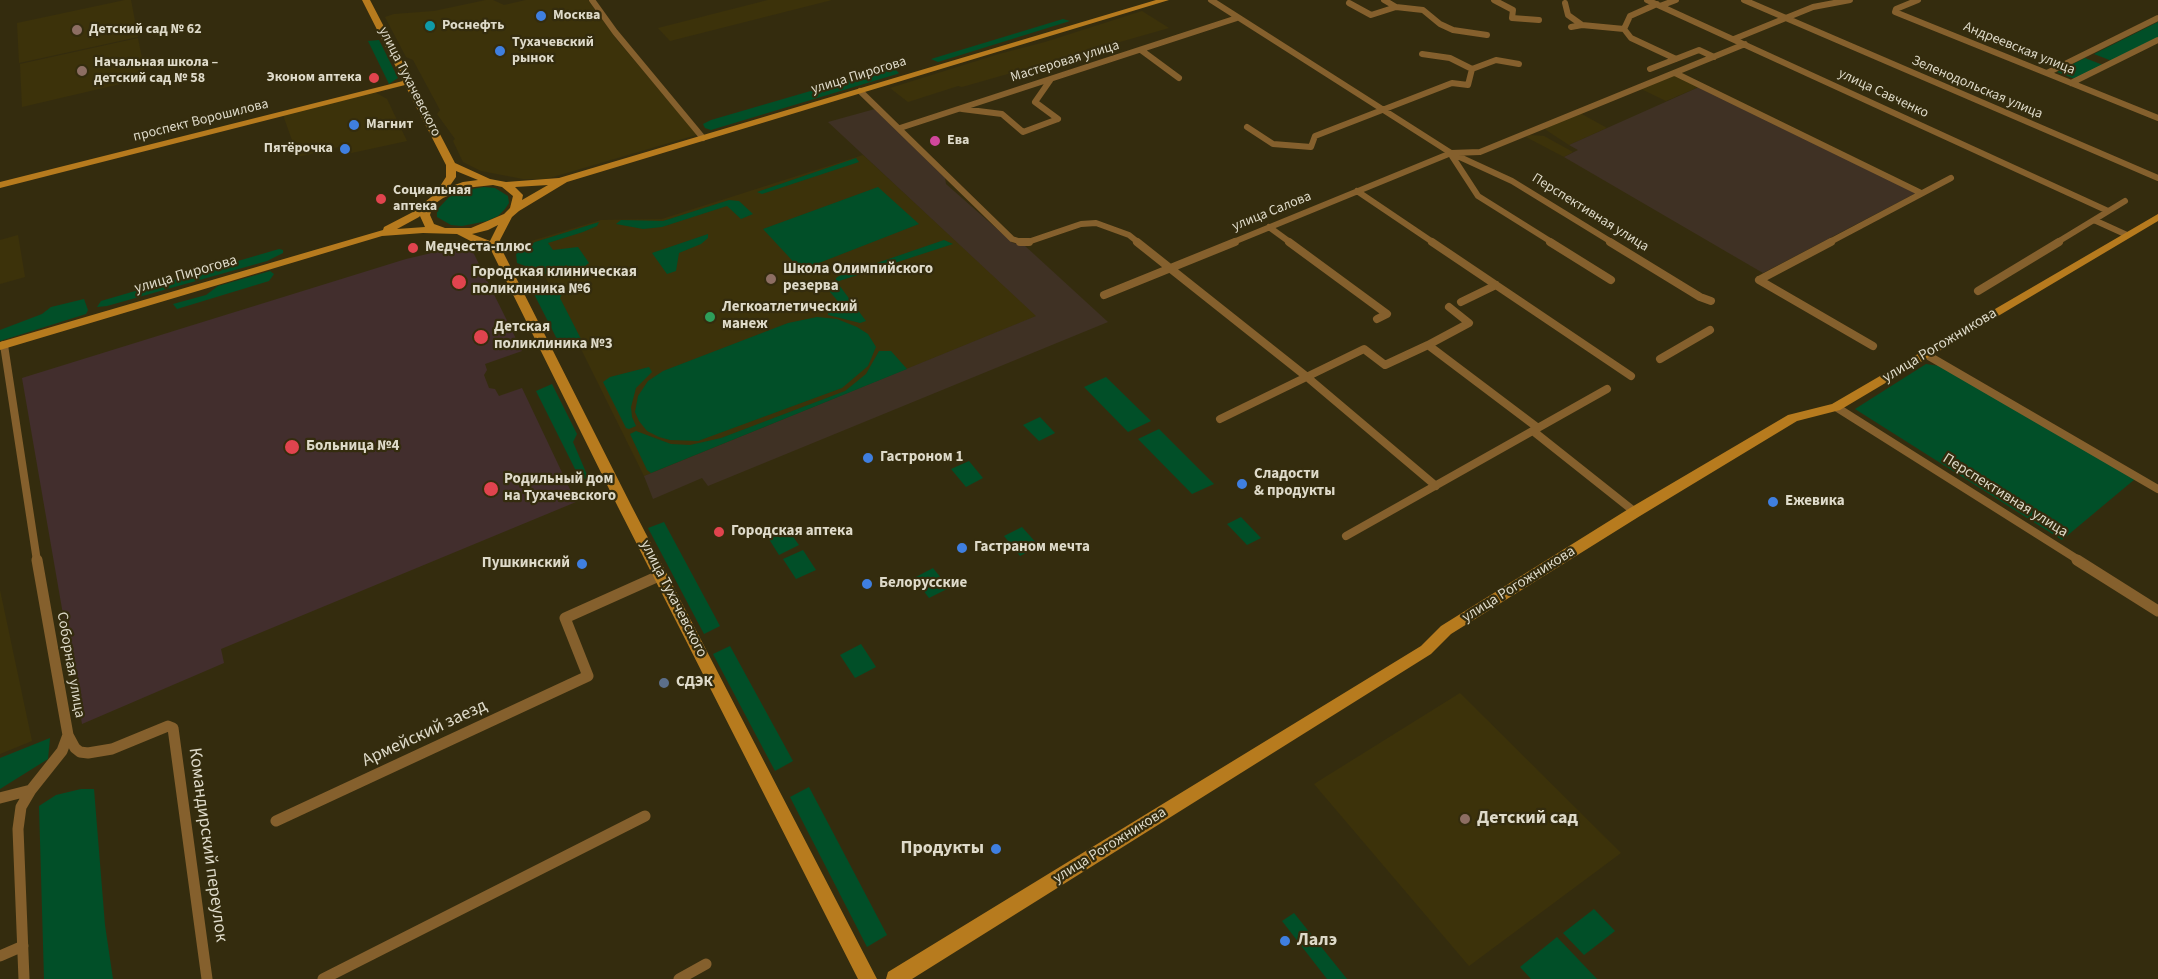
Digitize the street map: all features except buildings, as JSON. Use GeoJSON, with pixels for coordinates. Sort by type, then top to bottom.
{"type":"FeatureCollection","features":[{"type":"Feature","properties":{"kind":"main road","name":"улица Тухачевского"},"geometry":{"type":"LineString","coordinates":[[366,0],[452,165]]}},
{"type":"Feature","properties":{"kind":"main road","name":"улица Пирогова"},"geometry":{"type":"LineString","coordinates":[[493,182],[506,185],[562,180],[1165,0]]}},
{"type":"Feature","properties":{"kind":"main road","name":"проспект Ворошилова"},"geometry":{"type":"LineString","coordinates":[[0,186],[408,82]]}},
{"type":"Feature","properties":{"kind":"main road"},"geometry":{"type":"LineString","coordinates":[[439,196],[451,177],[452,165],[478,178],[493,182]]}},
{"type":"Feature","properties":{"kind":"main road","name":"улица Пирогова"},"geometry":{"type":"LineString","coordinates":[[381,233],[423,230],[457,232],[484,228],[562,180]]}},
{"type":"Feature","properties":{"kind":"main road"},"geometry":{"type":"LineString","coordinates":[[439,196],[463,185],[493,182]]}},
{"type":"Feature","properties":{"kind":"main road"},"geometry":{"type":"LineString","coordinates":[[497,250],[495,240],[518,195],[506,185]]}},
{"type":"Feature","properties":{"kind":"main road","name":"улица Пирогова"},"geometry":{"type":"LineString","coordinates":[[2,345],[381,233],[415,215],[439,196]]}},
{"type":"Feature","properties":{"kind":"main road"},"geometry":{"type":"LineString","coordinates":[[428,204],[425,215],[430,226],[444,231]]}},
{"type":"Feature","properties":{"kind":"main road","name":"улица Рогожникова"},"geometry":{"type":"LineString","coordinates":[[895,979],[1426,650],[1446,630],[1635,512],[1793,418],[1836,408],[2158,217]]}},
{"type":"Feature","properties":{"kind":"main road"},"geometry":{"type":"LineString","coordinates":[[457,232],[489,244],[497,250]]}},
{"type":"Feature","properties":{"kind":"main road","name":"улица Тухачевского"},"geometry":{"type":"LineString","coordinates":[[497,250],[625,507],[868,979]]}},
{"type":"Feature","properties":{"kind":"street"},"geometry":{"type":"LineString","coordinates":[[592,0],[615,32],[703,138]]}},
{"type":"Feature","properties":{"kind":"street","name":"Перспективная улица"},"geometry":{"type":"LineString","coordinates":[[1211,0],[1451,153],[1512,181],[1700,297],[1711,301]]}},
{"type":"Feature","properties":{"kind":"street"},"geometry":{"type":"LineString","coordinates":[[1384,0],[1396,7],[1423,10],[1440,24],[1453,30],[1487,35]]}},
{"type":"Feature","properties":{"kind":"street"},"geometry":{"type":"LineString","coordinates":[[1494,0],[1513,10],[1512,18],[1539,20]]}},
{"type":"Feature","properties":{"kind":"street","name":"улица Савченко"},"geometry":{"type":"LineString","coordinates":[[1647,0],[2108,211]]}},
{"type":"Feature","properties":{"kind":"street"},"geometry":{"type":"LineString","coordinates":[[1624,29],[1630,16],[1676,0]]}},
{"type":"Feature","properties":{"kind":"street","name":"Зеленодольская улица"},"geometry":{"type":"LineString","coordinates":[[1744,0],[2158,178]]}},
{"type":"Feature","properties":{"kind":"street"},"geometry":{"type":"LineString","coordinates":[[1734,39],[1814,7],[1850,0]]}},
{"type":"Feature","properties":{"kind":"street","name":"Андреевская улица"},"geometry":{"type":"LineString","coordinates":[[1918,0],[1896,9],[1895,12],[2158,118]]}},
{"type":"Feature","properties":{"kind":"street"},"geometry":{"type":"LineString","coordinates":[[1349,3],[1371,15],[1396,7]]}},
{"type":"Feature","properties":{"kind":"street"},"geometry":{"type":"LineString","coordinates":[[1565,3],[1568,15],[1582,25]]}},
{"type":"Feature","properties":{"kind":"street","name":"Мастеровая улица"},"geometry":{"type":"LineString","coordinates":[[900,128],[1238,18]]}},
{"type":"Feature","properties":{"kind":"street"},"geometry":{"type":"LineString","coordinates":[[2047,73],[2158,18]]}},
{"type":"Feature","properties":{"kind":"street"},"geometry":{"type":"LineString","coordinates":[[1571,27],[1582,25],[1624,29],[1631,38],[1677,58]]}},
{"type":"Feature","properties":{"kind":"street"},"geometry":{"type":"LineString","coordinates":[[2071,83],[2158,40]]}},
{"type":"Feature","properties":{"kind":"street","name":"улица Салова"},"geometry":{"type":"LineString","coordinates":[[1104,295],[1451,153],[1480,152],[1745,44]]}},
{"type":"Feature","properties":{"kind":"street"},"geometry":{"type":"LineString","coordinates":[[1650,69],[1699,50],[1714,57]]}},
{"type":"Feature","properties":{"kind":"street"},"geometry":{"type":"LineString","coordinates":[[1141,51],[1179,78]]}},
{"type":"Feature","properties":{"kind":"street"},"geometry":{"type":"LineString","coordinates":[[1422,54],[1450,58],[1472,69],[1496,60],[1519,64]]}},
{"type":"Feature","properties":{"kind":"street"},"geometry":{"type":"LineString","coordinates":[[1247,127],[1273,144],[1311,147],[1316,136],[1452,83],[1468,85],[1472,69]]}},
{"type":"Feature","properties":{"kind":"street"},"geometry":{"type":"LineString","coordinates":[[1674,73],[1921,193]]}},
{"type":"Feature","properties":{"kind":"street"},"geometry":{"type":"LineString","coordinates":[[957,108],[1002,114],[1023,132],[1058,119],[1035,102],[1051,79]]}},
{"type":"Feature","properties":{"kind":"street"},"geometry":{"type":"LineString","coordinates":[[860,91],[1012,239],[1025,243],[1081,224],[1096,223],[1129,235],[1307,377],[1436,486]]}},
{"type":"Feature","properties":{"kind":"street","name":"Перспективная улица"},"geometry":{"type":"LineString","coordinates":[[1451,153],[1478,196],[1611,280]]}},
{"type":"Feature","properties":{"kind":"street"},"geometry":{"type":"LineString","coordinates":[[1873,346],[1759,280],[1951,178]]}},
{"type":"Feature","properties":{"kind":"street"},"geometry":{"type":"LineString","coordinates":[[1357,191],[1631,376]]}},
{"type":"Feature","properties":{"kind":"street"},"geometry":{"type":"LineString","coordinates":[[1978,291],[2126,201]]}},
{"type":"Feature","properties":{"kind":"street"},"geometry":{"type":"LineString","coordinates":[[2094,220],[2127,235]]}},
{"type":"Feature","properties":{"kind":"street"},"geometry":{"type":"LineString","coordinates":[[1269,227],[1387,314],[1377,319]]}},
{"type":"Feature","properties":{"kind":"street"},"geometry":{"type":"LineString","coordinates":[[1461,302],[1496,285]]}},
{"type":"Feature","properties":{"kind":"street"},"geometry":{"type":"LineString","coordinates":[[1220,419],[1364,349],[1385,366],[1469,323],[1449,307]]}},
{"type":"Feature","properties":{"kind":"street"},"geometry":{"type":"LineString","coordinates":[[1660,359],[1710,330]]}},
{"type":"Feature","properties":{"kind":"street","name":"Соборная улица"},"geometry":{"type":"LineString","coordinates":[[2,345],[68,735],[62,751],[31,790],[21,807],[18,829],[24,979]]}},
{"type":"Feature","properties":{"kind":"street"},"geometry":{"type":"LineString","coordinates":[[1428,345],[1535,429],[1635,512]]}},
{"type":"Feature","properties":{"kind":"street"},"geometry":{"type":"LineString","coordinates":[[1927,355],[2158,489]]}},
{"type":"Feature","properties":{"kind":"street"},"geometry":{"type":"LineString","coordinates":[[1346,536],[1607,389]]}},
{"type":"Feature","properties":{"kind":"street","name":"Перспективная улица"},"geometry":{"type":"LineString","coordinates":[[1836,408],[2158,611]]}},
{"type":"Feature","properties":{"kind":"street","name":"Армейский заезд"},"geometry":{"type":"LineString","coordinates":[[276,821],[588,676],[565,618],[661,575]]}},
{"type":"Feature","properties":{"kind":"street","name":"Командирский переулок"},"geometry":{"type":"LineString","coordinates":[[68,735],[75,748],[80,752],[88,753],[112,749],[168,726],[173,728],[207,979]]}},
{"type":"Feature","properties":{"kind":"street"},"geometry":{"type":"LineString","coordinates":[[0,798],[31,790]]}},
{"type":"Feature","properties":{"kind":"street"},"geometry":{"type":"LineString","coordinates":[[323,979],[645,816]]}},
{"type":"Feature","properties":{"kind":"street"},"geometry":{"type":"LineString","coordinates":[[0,956],[23,946]]}},
{"type":"Feature","properties":{"kind":"street"},"geometry":{"type":"LineString","coordinates":[[679,979],[706,964]]}},
{"type":"Feature","properties":{"kind":"shaded area","name":"Детский сад № 62"},"geometry":{"type":"Polygon","coordinates":[[[131,0],[138,37],[19,63],[17,23],[131,0]]]}},
{"type":"Feature","properties":{"kind":"shaded area"},"geometry":{"type":"Polygon","coordinates":[[[493,0],[504,5],[526,0],[588,0],[617,40],[696,135],[546,179],[523,179],[481,171],[463,162],[453,141],[455,139],[437,114],[440,110],[413,60],[406,57],[385,17],[394,14],[434,11],[493,0]]]}},
{"type":"Feature","properties":{"kind":"shaded area"},"geometry":{"type":"Polygon","coordinates":[[[768,0],[832,0],[670,41],[658,28],[768,0]]]}},
{"type":"Feature","properties":{"kind":"shaded area"},"geometry":{"type":"Polygon","coordinates":[[[1142,11],[1169,28],[908,102],[890,88],[1045,42],[1142,11]]]}},
{"type":"Feature","properties":{"kind":"shaded area","name":"Начальная школа – детский сад № 58"},"geometry":{"type":"Polygon","coordinates":[[[138,38],[146,78],[22,107],[20,64],[138,38]]]}},
{"type":"Feature","properties":{"kind":"shaded area"},"geometry":{"type":"Polygon","coordinates":[[[1674,75],[1699,87],[1666,101],[1639,88],[1674,75]]]}},
{"type":"Feature","properties":{"kind":"shaded area"},"geometry":{"type":"Polygon","coordinates":[[[1699,87],[1916,193],[1763,273],[1564,157],[1578,150],[1569,145],[1699,87]]]}},
{"type":"Feature","properties":{"kind":"shaded area"},"geometry":{"type":"Polygon","coordinates":[[[373,91],[387,99],[407,141],[347,154],[343,146],[298,157],[283,115],[373,91]]]}},
{"type":"Feature","properties":{"kind":"shaded area"},"geometry":{"type":"Polygon","coordinates":[[[875,109],[945,178],[946,184],[1013,243],[1024,245],[1108,322],[708,486],[702,478],[653,499],[644,476],[1036,316],[828,122],[875,109]]]}},
{"type":"Feature","properties":{"kind":"shaded area"},"geometry":{"type":"Polygon","coordinates":[[[1580,113],[1607,128],[1569,145],[1546,130],[1546,127],[1580,113]]]}},
{"type":"Feature","properties":{"kind":"shaded area"},"geometry":{"type":"Polygon","coordinates":[[[1529,135],[1544,136],[1573,152],[1564,157],[1526,137],[1529,135]]]}},
{"type":"Feature","properties":{"kind":"shaded area","name":"Школа Олимпийского резерва"},"geometry":{"type":"Polygon","coordinates":[[[863,155],[1037,316],[644,476],[528,242],[601,220],[662,219],[863,155]]]}},
{"type":"Feature","properties":{"kind":"shaded area"},"geometry":{"type":"Polygon","coordinates":[[[18,235],[25,277],[0,284],[0,240],[18,235]]]}},
{"type":"Feature","properties":{"kind":"shaded area","name":"Больница №4"},"geometry":{"type":"Polygon","coordinates":[[[466,245],[474,254],[522,351],[485,364],[487,370],[484,375],[489,388],[495,389],[499,396],[522,388],[576,502],[221,649],[224,663],[82,724],[22,378],[406,259],[466,245]]]}},
{"type":"Feature","properties":{"kind":"shaded area"},"geometry":{"type":"Polygon","coordinates":[[[0,590],[32,741],[0,754],[0,590]]]}},
{"type":"Feature","properties":{"kind":"shaded area","name":"Детский сад"},"geometry":{"type":"Polygon","coordinates":[[[1460,693],[1621,853],[1469,966],[1314,784],[1460,693]]]}},
{"type":"Feature","properties":{"kind":"green space"},"geometry":{"type":"Polygon","coordinates":[[[1063,19],[1070,21],[938,62],[931,59],[1063,19]]]}},
{"type":"Feature","properties":{"kind":"green space"},"geometry":{"type":"Polygon","coordinates":[[[2158,22],[2158,37],[2112,61],[2094,54],[2158,22]]]}},
{"type":"Feature","properties":{"kind":"green space"},"geometry":{"type":"Polygon","coordinates":[[[379,40],[398,78],[389,84],[368,41],[379,40]]]}},
{"type":"Feature","properties":{"kind":"green space"},"geometry":{"type":"Polygon","coordinates":[[[2085,58],[2103,65],[2075,79],[2057,72],[2085,58]]]}},
{"type":"Feature","properties":{"kind":"green space"},"geometry":{"type":"Polygon","coordinates":[[[893,67],[899,73],[711,130],[705,128],[703,124],[711,120],[893,67]]]}},
{"type":"Feature","properties":{"kind":"green space"},"geometry":{"type":"Polygon","coordinates":[[[856,158],[859,162],[762,194],[757,192],[856,158]]]}},
{"type":"Feature","properties":{"kind":"green space"},"geometry":{"type":"Polygon","coordinates":[[[484,187],[495,188],[508,196],[509,203],[498,216],[487,221],[462,226],[451,225],[437,217],[437,210],[449,197],[484,187]]]}},
{"type":"Feature","properties":{"kind":"green space"},"geometry":{"type":"Polygon","coordinates":[[[878,187],[919,224],[801,270],[763,229],[878,187]]]}},
{"type":"Feature","properties":{"kind":"green space"},"geometry":{"type":"Polygon","coordinates":[[[729,200],[739,201],[753,214],[741,219],[727,206],[662,227],[643,229],[616,224],[621,220],[663,221],[729,200]]]}},
{"type":"Feature","properties":{"kind":"green space"},"geometry":{"type":"Polygon","coordinates":[[[599,222],[597,226],[583,232],[548,243],[553,250],[578,247],[589,263],[585,266],[573,269],[566,265],[563,269],[541,274],[537,268],[517,263],[516,254],[535,242],[599,222]]]}},
{"type":"Feature","properties":{"kind":"green space"},"geometry":{"type":"Polygon","coordinates":[[[708,234],[708,238],[701,244],[679,253],[676,271],[667,274],[652,253],[708,234]]]}},
{"type":"Feature","properties":{"kind":"green space"},"geometry":{"type":"Polygon","coordinates":[[[944,240],[953,244],[836,282],[839,276],[944,240]]]}},
{"type":"Feature","properties":{"kind":"green space"},"geometry":{"type":"Polygon","coordinates":[[[279,249],[283,250],[283,253],[267,261],[97,307],[101,301],[279,249]]]}},
{"type":"Feature","properties":{"kind":"green space"},"geometry":{"type":"Polygon","coordinates":[[[270,271],[274,274],[269,281],[177,309],[173,304],[206,295],[218,286],[270,271]]]}},
{"type":"Feature","properties":{"kind":"green space"},"geometry":{"type":"Polygon","coordinates":[[[833,282],[839,285],[866,321],[860,323],[828,315],[828,310],[842,306],[825,286],[833,282]]]}},
{"type":"Feature","properties":{"kind":"green space"},"geometry":{"type":"Polygon","coordinates":[[[556,283],[560,284],[563,292],[560,298],[582,341],[567,349],[562,349],[534,294],[541,288],[556,283]]]}},
{"type":"Feature","properties":{"kind":"green space"},"geometry":{"type":"Polygon","coordinates":[[[84,299],[88,310],[86,314],[0,341],[0,330],[42,314],[51,307],[84,299]]]}},
{"type":"Feature","properties":{"kind":"green space"},"geometry":{"type":"Polygon","coordinates":[[[817,317],[837,319],[857,327],[868,334],[876,347],[868,366],[842,388],[698,441],[670,440],[659,437],[647,431],[639,421],[635,412],[638,396],[648,381],[663,371],[788,323],[817,317]]]}},
{"type":"Feature","properties":{"kind":"green space"},"geometry":{"type":"Polygon","coordinates":[[[879,351],[891,351],[907,369],[651,473],[647,470],[630,434],[636,431],[671,444],[690,445],[721,438],[845,391],[866,374],[879,351]]]}},
{"type":"Feature","properties":{"kind":"green space"},"geometry":{"type":"Polygon","coordinates":[[[1926,364],[1940,366],[2135,479],[2062,540],[1855,409],[1926,364]]]}},
{"type":"Feature","properties":{"kind":"green space"},"geometry":{"type":"Polygon","coordinates":[[[649,367],[652,372],[636,388],[631,407],[636,426],[626,428],[603,382],[610,377],[649,367]]]}},
{"type":"Feature","properties":{"kind":"green space"},"geometry":{"type":"Polygon","coordinates":[[[1106,377],[1151,421],[1128,432],[1084,387],[1106,377]]]}},
{"type":"Feature","properties":{"kind":"green space"},"geometry":{"type":"Polygon","coordinates":[[[552,384],[577,434],[573,442],[588,477],[585,479],[580,479],[536,391],[552,384]]]}},
{"type":"Feature","properties":{"kind":"green space"},"geometry":{"type":"Polygon","coordinates":[[[1040,417],[1055,433],[1039,441],[1023,425],[1040,417]]]}},
{"type":"Feature","properties":{"kind":"green space"},"geometry":{"type":"Polygon","coordinates":[[[1159,429],[1214,484],[1192,494],[1138,439],[1159,429]]]}},
{"type":"Feature","properties":{"kind":"green space"},"geometry":{"type":"Polygon","coordinates":[[[969,461],[983,478],[966,487],[951,469],[969,461]]]}},
{"type":"Feature","properties":{"kind":"green space"},"geometry":{"type":"Polygon","coordinates":[[[1241,517],[1261,538],[1247,545],[1227,524],[1241,517]]]}},
{"type":"Feature","properties":{"kind":"green space"},"geometry":{"type":"Polygon","coordinates":[[[664,522],[720,626],[704,634],[648,528],[664,522]]]}},
{"type":"Feature","properties":{"kind":"green space"},"geometry":{"type":"Polygon","coordinates":[[[786,527],[799,545],[779,555],[767,536],[786,527]]]}},
{"type":"Feature","properties":{"kind":"green space"},"geometry":{"type":"Polygon","coordinates":[[[1022,527],[1039,546],[1020,556],[1004,536],[1022,527]]]}},
{"type":"Feature","properties":{"kind":"green space"},"geometry":{"type":"Polygon","coordinates":[[[803,550],[816,570],[796,579],[783,559],[803,550]]]}},
{"type":"Feature","properties":{"kind":"green space"},"geometry":{"type":"Polygon","coordinates":[[[933,568],[949,588],[929,598],[914,578],[933,568]]]}},
{"type":"Feature","properties":{"kind":"green space"},"geometry":{"type":"Polygon","coordinates":[[[861,644],[876,667],[855,678],[840,655],[861,644]]]}},
{"type":"Feature","properties":{"kind":"green space"},"geometry":{"type":"Polygon","coordinates":[[[730,646],[793,761],[775,771],[713,654],[730,646]]]}},
{"type":"Feature","properties":{"kind":"green space"},"geometry":{"type":"Polygon","coordinates":[[[50,738],[48,759],[0,789],[0,758],[50,738]]]}},
{"type":"Feature","properties":{"kind":"green space"},"geometry":{"type":"Polygon","coordinates":[[[809,787],[887,935],[867,947],[790,797],[809,787]]]}},
{"type":"Feature","properties":{"kind":"green space"},"geometry":{"type":"Polygon","coordinates":[[[81,789],[94,789],[105,925],[113,979],[44,979],[39,806],[56,795],[81,789]]]}},
{"type":"Feature","properties":{"kind":"green space"},"geometry":{"type":"Polygon","coordinates":[[[1594,909],[1615,931],[1584,955],[1563,933],[1594,909]]]}},
{"type":"Feature","properties":{"kind":"green space"},"geometry":{"type":"Polygon","coordinates":[[[1294,913],[1347,979],[1327,979],[1282,921],[1294,913]]]}},
{"type":"Feature","properties":{"kind":"green space"},"geometry":{"type":"Polygon","coordinates":[[[1557,937],[1597,979],[1531,979],[1520,967],[1557,937]]]}},
{"type":"Feature","properties":{"kind":"place","name":"Москва"},"geometry":{"type":"Point","coordinates":[541,16]}},
{"type":"Feature","properties":{"kind":"place","name":"Роснефть"},"geometry":{"type":"Point","coordinates":[430,26]}},
{"type":"Feature","properties":{"kind":"place","name":"Детский сад № 62"},"geometry":{"type":"Point","coordinates":[77,30]}},
{"type":"Feature","properties":{"kind":"place","name":"Тухачевский рынок"},"geometry":{"type":"Point","coordinates":[500,51]}},
{"type":"Feature","properties":{"kind":"place","name":"Начальная школа – детский сад № 58"},"geometry":{"type":"Point","coordinates":[82,71]}},
{"type":"Feature","properties":{"kind":"place","name":"Эконом аптека"},"geometry":{"type":"Point","coordinates":[374,78]}},
{"type":"Feature","properties":{"kind":"place","name":"Магнит"},"geometry":{"type":"Point","coordinates":[354,125]}},
{"type":"Feature","properties":{"kind":"place","name":"Ева"},"geometry":{"type":"Point","coordinates":[935,141]}},
{"type":"Feature","properties":{"kind":"place","name":"Пятёрочка"},"geometry":{"type":"Point","coordinates":[345,149]}},
{"type":"Feature","properties":{"kind":"place","name":"Социальная аптека"},"geometry":{"type":"Point","coordinates":[381,199]}},
{"type":"Feature","properties":{"kind":"place","name":"Медчеста-плюс"},"geometry":{"type":"Point","coordinates":[413,248]}},
{"type":"Feature","properties":{"kind":"place","name":"Школа Олимпийского резерва"},"geometry":{"type":"Point","coordinates":[771,279]}},
{"type":"Feature","properties":{"kind":"place","name":"Городская клиническая поликлиника №6"},"geometry":{"type":"Point","coordinates":[459,282]}},
{"type":"Feature","properties":{"kind":"place","name":"Легкоатлетический манеж"},"geometry":{"type":"Point","coordinates":[710,317]}},
{"type":"Feature","properties":{"kind":"place","name":"Детская поликлиника №3"},"geometry":{"type":"Point","coordinates":[481,337]}},
{"type":"Feature","properties":{"kind":"place","name":"Больница №4"},"geometry":{"type":"Point","coordinates":[292,447]}},
{"type":"Feature","properties":{"kind":"place","name":"Гастроном 1"},"geometry":{"type":"Point","coordinates":[868,458]}},
{"type":"Feature","properties":{"kind":"place","name":"Сладости & продукты"},"geometry":{"type":"Point","coordinates":[1242,484]}},
{"type":"Feature","properties":{"kind":"place","name":"Родильный дом на Тухачевского"},"geometry":{"type":"Point","coordinates":[491,489]}},
{"type":"Feature","properties":{"kind":"place","name":"Ежевика"},"geometry":{"type":"Point","coordinates":[1773,502]}},
{"type":"Feature","properties":{"kind":"place","name":"Городская аптека"},"geometry":{"type":"Point","coordinates":[719,532]}},
{"type":"Feature","properties":{"kind":"place","name":"Гастраном мечта"},"geometry":{"type":"Point","coordinates":[962,548]}},
{"type":"Feature","properties":{"kind":"place","name":"Пушкинский"},"geometry":{"type":"Point","coordinates":[582,564]}},
{"type":"Feature","properties":{"kind":"place","name":"Белорусские"},"geometry":{"type":"Point","coordinates":[867,584]}},
{"type":"Feature","properties":{"kind":"place","name":"СДЭК"},"geometry":{"type":"Point","coordinates":[664,683]}},
{"type":"Feature","properties":{"kind":"place","name":"Детский сад"},"geometry":{"type":"Point","coordinates":[1465,819]}},
{"type":"Feature","properties":{"kind":"place","name":"Продукты"},"geometry":{"type":"Point","coordinates":[996,849]}},
{"type":"Feature","properties":{"kind":"place","name":"Лалэ"},"geometry":{"type":"Point","coordinates":[1285,941]}}]}
